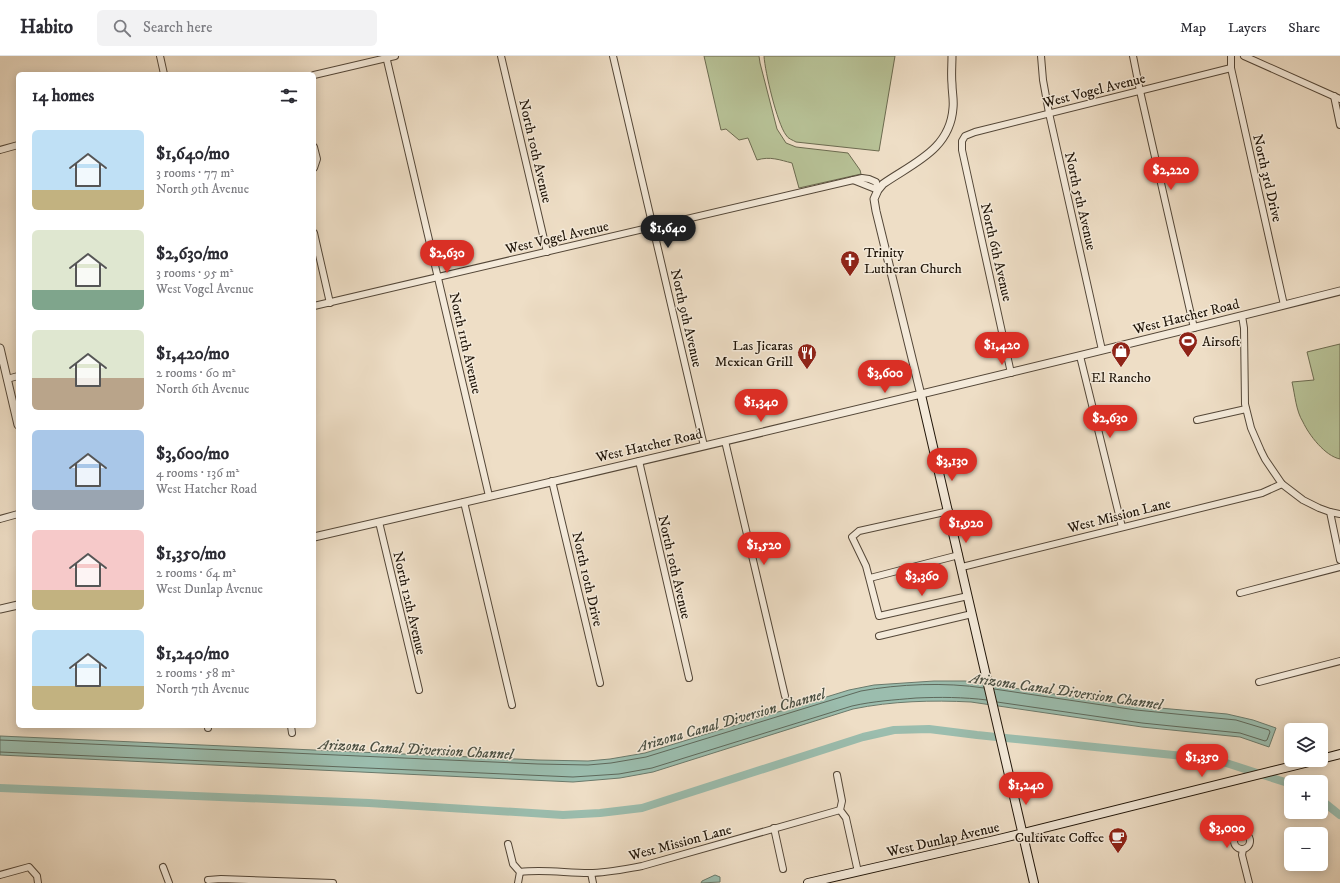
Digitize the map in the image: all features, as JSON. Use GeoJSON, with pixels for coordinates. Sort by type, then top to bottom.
{"type":"FeatureCollection","features":[{"type":"Feature","properties":{"kind":"main road"},"geometry":{"type":"LineString","coordinates":[[921,395],[1034,883]]}},
{"type":"Feature","properties":{"kind":"main road"},"geometry":{"type":"LineString","coordinates":[[1328,757],[1340,754]]}},
{"type":"Feature","properties":{"kind":"main road","name":"West Dunlap Avenue"},"geometry":{"type":"LineString","coordinates":[[808,883],[1022,834],[1291,767]]}},
{"type":"Feature","properties":{"kind":"street"},"geometry":{"type":"LineString","coordinates":[[160,56],[164,72]]}},
{"type":"Feature","properties":{"kind":"street"},"geometry":{"type":"LineString","coordinates":[[316,74],[395,56]]}},
{"type":"Feature","properties":{"kind":"street","name":"North 10th Avenue"},"geometry":{"type":"LineString","coordinates":[[501,56],[547,252]]}},
{"type":"Feature","properties":{"kind":"street","name":"North 9th Avenue"},"geometry":{"type":"LineString","coordinates":[[613,56],[704,446]]}},
{"type":"Feature","properties":{"kind":"street"},"geometry":{"type":"LineString","coordinates":[[921,395],[874,199],[878,190],[883,184],[927,156],[940,144],[946,134],[951,123],[953,107],[952,56]]}},
{"type":"Feature","properties":{"kind":"street","name":"North 5th Avenue"},"geometry":{"type":"LineString","coordinates":[[1042,56],[1043,80],[1049,113],[1102,350]]}},
{"type":"Feature","properties":{"kind":"street"},"geometry":{"type":"LineString","coordinates":[[1133,56],[1194,328]]}},
{"type":"Feature","properties":{"kind":"street","name":"North 3rd Drive"},"geometry":{"type":"LineString","coordinates":[[1231,56],[1230,68],[1284,305]]}},
{"type":"Feature","properties":{"kind":"street"},"geometry":{"type":"LineString","coordinates":[[1244,56],[1337,98],[1340,125]]}},
{"type":"Feature","properties":{"kind":"street","name":"North 11th Avenue"},"geometry":{"type":"LineString","coordinates":[[386,57],[489,496]]}},
{"type":"Feature","properties":{"kind":"street","name":"West Vogel Avenue"},"geometry":{"type":"LineString","coordinates":[[965,136],[975,132],[1049,113],[1230,68]]}},
{"type":"Feature","properties":{"kind":"street","name":"North 6th Avenue"},"geometry":{"type":"LineString","coordinates":[[965,136],[962,141],[962,150],[1011,373]]}},
{"type":"Feature","properties":{"kind":"street"},"geometry":{"type":"LineString","coordinates":[[0,150],[16,146]]}},
{"type":"Feature","properties":{"kind":"street","name":"West Vogel Avenue"},"geometry":{"type":"LineString","coordinates":[[316,306],[853,180],[878,190]]}},
{"type":"Feature","properties":{"kind":"street"},"geometry":{"type":"LineString","coordinates":[[316,242],[330,303]]}},
{"type":"Feature","properties":{"kind":"street","name":"West Hatcher Road"},"geometry":{"type":"LineString","coordinates":[[316,537],[921,395],[1340,291]]}},
{"type":"Feature","properties":{"kind":"street"},"geometry":{"type":"LineString","coordinates":[[1242,316],[1244,328],[1246,409],[1251,428],[1261,451],[1282,484],[1303,500],[1319,508],[1340,514]]}},
{"type":"Feature","properties":{"kind":"street"},"geometry":{"type":"LineString","coordinates":[[0,348],[16,417]]}},
{"type":"Feature","properties":{"kind":"street"},"geometry":{"type":"LineString","coordinates":[[1080,356],[1122,527]]}},
{"type":"Feature","properties":{"kind":"street"},"geometry":{"type":"LineString","coordinates":[[7,379],[16,377]]}},
{"type":"Feature","properties":{"kind":"street"},"geometry":{"type":"LineString","coordinates":[[1196,420],[1246,409]]}},
{"type":"Feature","properties":{"kind":"street"},"geometry":{"type":"LineString","coordinates":[[725,441],[785,696]]}},
{"type":"Feature","properties":{"kind":"street","name":"North 10th Avenue"},"geometry":{"type":"LineString","coordinates":[[638,461],[689,678]]}},
{"type":"Feature","properties":{"kind":"street","name":"North 10th Drive"},"geometry":{"type":"LineString","coordinates":[[552,481],[600,683]]}},
{"type":"Feature","properties":{"kind":"street","name":"West Mission Lane"},"geometry":{"type":"LineString","coordinates":[[962,567],[1262,493],[1282,484]]}},
{"type":"Feature","properties":{"kind":"street"},"geometry":{"type":"LineString","coordinates":[[464,502],[512,705]]}},
{"type":"Feature","properties":{"kind":"street"},"geometry":{"type":"LineString","coordinates":[[949,511],[859,531],[852,537],[866,566],[879,616],[968,596]]}},
{"type":"Feature","properties":{"kind":"street"},"geometry":{"type":"LineString","coordinates":[[1330,512],[1340,560]]}},
{"type":"Feature","properties":{"kind":"street"},"geometry":{"type":"LineString","coordinates":[[0,519],[16,515]]}},
{"type":"Feature","properties":{"kind":"street","name":"North 12th Avenue"},"geometry":{"type":"LineString","coordinates":[[379,522],[419,690]]}},
{"type":"Feature","properties":{"kind":"street"},"geometry":{"type":"LineString","coordinates":[[870,578],[959,555]]}},
{"type":"Feature","properties":{"kind":"street"},"geometry":{"type":"LineString","coordinates":[[1240,593],[1340,567]]}},
{"type":"Feature","properties":{"kind":"street"},"geometry":{"type":"LineString","coordinates":[[0,609],[16,605]]}},
{"type":"Feature","properties":{"kind":"street"},"geometry":{"type":"LineString","coordinates":[[879,636],[972,614]]}},
{"type":"Feature","properties":{"kind":"street"},"geometry":{"type":"LineString","coordinates":[[1259,682],[1340,661]]}},
{"type":"Feature","properties":{"kind":"street"},"geometry":{"type":"LineString","coordinates":[[291,728],[292,733]]}},
{"type":"Feature","properties":{"kind":"street"},"geometry":{"type":"LineString","coordinates":[[837,776],[842,801],[840,810],[846,818],[858,872]]}},
{"type":"Feature","properties":{"kind":"street","name":"West Mission Lane"},"geometry":{"type":"LineString","coordinates":[[520,872],[544,871],[591,873],[611,872],[642,866],[840,810]]}},
{"type":"Feature","properties":{"kind":"street"},"geometry":{"type":"LineString","coordinates":[[774,828],[783,869]]}},
{"type":"Feature","properties":{"kind":"street"},"geometry":{"type":"LineString","coordinates":[[508,844],[513,864],[520,872],[518,883]]}},
{"type":"Feature","properties":{"kind":"street"},"geometry":{"type":"LineString","coordinates":[[1242,849],[1242,855],[1249,883]]}},
{"type":"Feature","properties":{"kind":"street"},"geometry":{"type":"LineString","coordinates":[[0,875],[28,867],[37,876],[38,883]]}},
{"type":"Feature","properties":{"kind":"street"},"geometry":{"type":"LineString","coordinates":[[163,867],[169,883]]}},
{"type":"Feature","properties":{"kind":"street"},"geometry":{"type":"LineString","coordinates":[[591,873],[593,883]]}},
{"type":"Feature","properties":{"kind":"street"},"geometry":{"type":"LineString","coordinates":[[208,880],[221,878],[333,883]]}},
{"type":"Feature","properties":{"kind":"shaded area"},"geometry":{"type":"Polygon","coordinates":[[[704,56],[759,56],[777,129],[786,143],[796,147],[848,153],[860,170],[861,174],[799,188],[792,163],[771,158],[757,160],[748,138],[739,140],[726,129],[721,130],[704,56]]]}},
{"type":"Feature","properties":{"kind":"shaded area"},"geometry":{"type":"Polygon","coordinates":[[[764,56],[895,56],[879,151],[796,142],[788,138],[775,109],[764,56]]]}},
{"type":"Feature","properties":{"kind":"shaded area"},"geometry":{"type":"Polygon","coordinates":[[[1340,344],[1340,459],[1334,457],[1323,449],[1309,433],[1299,413],[1292,382],[1314,380],[1307,352],[1340,344]]]}},
{"type":"Feature","properties":{"kind":"water"},"geometry":{"type":"Polygon","coordinates":[[[934,681],[965,681],[1137,706],[1227,714],[1253,720],[1276,728],[1269,747],[1240,737],[1142,727],[971,702],[927,701],[897,703],[853,709],[653,772],[620,778],[573,782],[0,755],[0,736],[588,761],[645,753],[849,690],[874,685],[934,681]]]}},
{"type":"Feature","properties":{"kind":"water"},"geometry":{"type":"Polygon","coordinates":[[[715,875],[720,877],[720,882],[701,883],[702,881],[715,875]]]}},
{"type":"Feature","properties":{"kind":"waterway"},"geometry":{"type":"LineString","coordinates":[[0,788],[369,803],[563,815],[600,813],[642,808],[863,737],[894,730],[929,729],[1203,758],[1220,761],[1284,782]]}},
{"type":"Feature","properties":{"kind":"waterway"},"geometry":{"type":"LineString","coordinates":[[1328,806],[1340,815]]}},
{"type":"Feature","properties":{"kind":"place","name":"Trinity Lutheran Church"},"geometry":{"type":"Point","coordinates":[850,277]}},
{"type":"Feature","properties":{"kind":"place","name":"Airsoft"},"geometry":{"type":"Point","coordinates":[1188,358]}},
{"type":"Feature","properties":{"kind":"place","name":"El Rancho"},"geometry":{"type":"Point","coordinates":[1121,368]}},
{"type":"Feature","properties":{"kind":"place","name":"Las Jicaras Mexican Grill"},"geometry":{"type":"Point","coordinates":[807,370]}},
{"type":"Feature","properties":{"kind":"place","name":"Cultivate Coffee"},"geometry":{"type":"Point","coordinates":[1118,854]}},
{"type":"Feature","properties":{"kind":"water label","name":"Arizona Canal Diversion Channel"},"geometry":{"type":"Point","coordinates":[1066,691]}},
{"type":"Feature","properties":{"kind":"water label","name":"Arizona Canal Diversion Channel"},"geometry":{"type":"Point","coordinates":[731,720]}},
{"type":"Feature","properties":{"kind":"water label","name":"Arizona Canal Diversion Channel"},"geometry":{"type":"Point","coordinates":[416,749]}}]}
